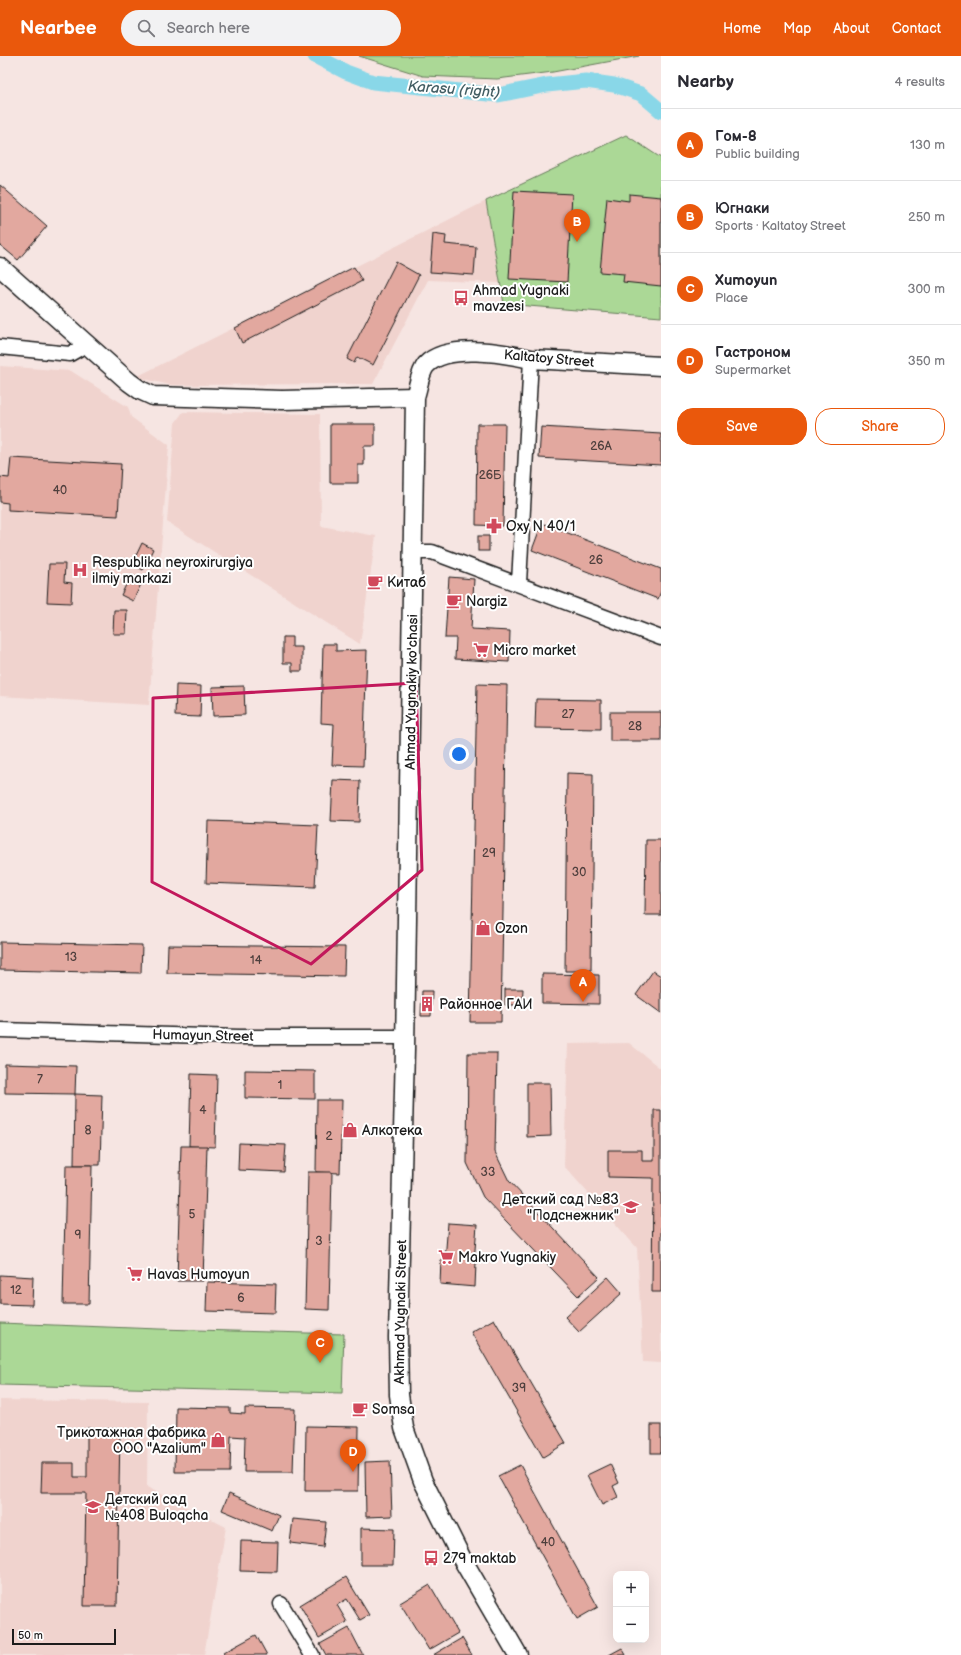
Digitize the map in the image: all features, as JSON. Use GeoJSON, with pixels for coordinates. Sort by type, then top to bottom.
{"type":"FeatureCollection","features":[{"type":"Feature","properties":{"kind":"street"},"geometry":{"type":"LineString","coordinates":[[0,267],[86,345],[134,386],[146,393],[160,397],[282,400],[415,397]]}},
{"type":"Feature","properties":{"kind":"street"},"geometry":{"type":"LineString","coordinates":[[0,347],[70,354],[86,345]]}},
{"type":"Feature","properties":{"kind":"street","name":"Kaltatoy Street"},"geometry":{"type":"LineString","coordinates":[[438,356],[469,352],[512,354],[531,359],[661,366]]}},
{"type":"Feature","properties":{"kind":"street","name":"Ahmad Yugnakiy ko'chasi"},"geometry":{"type":"LineString","coordinates":[[405,1037],[415,397],[425,366],[438,356]]}},
{"type":"Feature","properties":{"kind":"street"},"geometry":{"type":"LineString","coordinates":[[519,583],[531,359]]}},
{"type":"Feature","properties":{"kind":"street"},"geometry":{"type":"LineString","coordinates":[[413,552],[432,552],[519,583],[661,638]]}},
{"type":"Feature","properties":{"kind":"street","name":"Humayun Street"},"geometry":{"type":"LineString","coordinates":[[0,1030],[239,1037],[405,1037]]}},
{"type":"Feature","properties":{"kind":"street","name":"Akhmad Yugnaki Street"},"geometry":{"type":"LineString","coordinates":[[405,1037],[398,1337],[400,1406],[408,1442],[423,1481],[461,1557],[518,1655]]}},
{"type":"Feature","properties":{"kind":"street"},"geometry":{"type":"LineString","coordinates":[[282,1604],[312,1655]]}},
{"type":"Feature","properties":{"kind":"highlighted area"},"geometry":{"type":"Polygon","coordinates":[[[416,683],[422,870],[311,964],[152,882],[153,698],[416,683]]]}},
{"type":"Feature","properties":{"kind":"shaded area"},"geometry":{"type":"Polygon","coordinates":[[[486,201],[500,283],[428,280],[373,384],[170,385],[136,377],[486,201]]]}},
{"type":"Feature","properties":{"kind":"shaded area","name":"Respublika neyroxirurgiya ilmiy markazi"},"geometry":{"type":"Polygon","coordinates":[[[0,366],[71,371],[128,407],[131,417],[169,445],[149,705],[0,696],[0,366]]]}},
{"type":"Feature","properties":{"kind":"shaded area"},"geometry":{"type":"Polygon","coordinates":[[[183,412],[320,414],[321,526],[376,536],[360,644],[167,522],[175,423],[183,412]]]}},
{"type":"Feature","properties":{"kind":"shaded area","name":"Детский сад №83 \"Подснежник\""},"geometry":{"type":"Polygon","coordinates":[[[629,1043],[661,1069],[661,1363],[643,1362],[637,1248],[564,1166],[568,1044],[629,1043]]]}},
{"type":"Feature","properties":{"kind":"shaded area","name":"Детский сад №408 Buloqcha"},"geometry":{"type":"Polygon","coordinates":[[[0,1400],[148,1402],[147,1487],[226,1527],[204,1655],[0,1655],[0,1400]]]}},
{"type":"Feature","properties":{"kind":"green space"},"geometry":{"type":"Polygon","coordinates":[[[359,56],[639,56],[553,72],[497,79],[423,76],[359,56]]]}},
{"type":"Feature","properties":{"kind":"green space"},"geometry":{"type":"Polygon","coordinates":[[[626,135],[661,158],[661,317],[504,304],[486,201],[626,135]]]}},
{"type":"Feature","properties":{"kind":"green space"},"geometry":{"type":"Polygon","coordinates":[[[0,1323],[344,1334],[342,1393],[0,1385],[0,1323]]]}},
{"type":"Feature","properties":{"kind":"building"},"geometry":{"type":"Polygon","coordinates":[[[0,185],[47,226],[18,260],[0,245],[0,185]]]}},
{"type":"Feature","properties":{"kind":"building"},"geometry":{"type":"Polygon","coordinates":[[[514,191],[572,194],[567,282],[509,279],[514,191]]]}},
{"type":"Feature","properties":{"kind":"building"},"geometry":{"type":"Polygon","coordinates":[[[629,194],[661,197],[661,286],[623,282],[624,274],[600,272],[607,198],[629,201],[629,194]]]}},
{"type":"Feature","properties":{"kind":"building"},"geometry":{"type":"Polygon","coordinates":[[[433,234],[446,236],[445,244],[476,247],[474,275],[430,272],[433,234]]]}},
{"type":"Feature","properties":{"kind":"building"},"geometry":{"type":"Polygon","coordinates":[[[396,262],[419,275],[373,365],[357,357],[354,363],[347,359],[396,262]]]}},
{"type":"Feature","properties":{"kind":"building"},"geometry":{"type":"Polygon","coordinates":[[[354,267],[362,281],[242,343],[235,328],[354,267]]]}},
{"type":"Feature","properties":{"kind":"building"},"geometry":{"type":"Polygon","coordinates":[[[330,424],[375,424],[375,446],[364,446],[364,465],[358,465],[358,483],[330,483],[330,424]]]}},
{"type":"Feature","properties":{"kind":"building"},"geometry":{"type":"Polygon","coordinates":[[[477,424],[505,424],[503,526],[476,525],[477,424]]]}},
{"type":"Feature","properties":{"kind":"building"},"geometry":{"type":"Polygon","coordinates":[[[541,427],[661,434],[661,465],[539,458],[541,427]]]}},
{"type":"Feature","properties":{"kind":"building"},"geometry":{"type":"Polygon","coordinates":[[[11,458],[121,464],[118,516],[8,510],[8,503],[0,502],[0,477],[9,478],[11,458]]]}},
{"type":"Feature","properties":{"kind":"building"},"geometry":{"type":"Polygon","coordinates":[[[542,523],[661,569],[661,591],[658,599],[532,550],[542,523]]]}},
{"type":"Feature","properties":{"kind":"building"},"geometry":{"type":"Polygon","coordinates":[[[478,536],[489,536],[489,551],[478,551],[478,536]]]}},
{"type":"Feature","properties":{"kind":"building"},"geometry":{"type":"Polygon","coordinates":[[[142,543],[153,549],[143,570],[132,564],[142,543]]]}},
{"type":"Feature","properties":{"kind":"building"},"geometry":{"type":"Polygon","coordinates":[[[49,564],[65,564],[64,582],[72,583],[71,603],[47,602],[49,564]]]}},
{"type":"Feature","properties":{"kind":"building"},"geometry":{"type":"Polygon","coordinates":[[[131,575],[143,580],[133,601],[121,595],[131,575]]]}},
{"type":"Feature","properties":{"kind":"building"},"geometry":{"type":"Polygon","coordinates":[[[449,577],[474,579],[471,629],[510,631],[509,662],[455,659],[456,638],[445,638],[449,577]]]}},
{"type":"Feature","properties":{"kind":"building"},"geometry":{"type":"Polygon","coordinates":[[[114,610],[127,610],[126,634],[113,634],[114,610]]]}},
{"type":"Feature","properties":{"kind":"building"},"geometry":{"type":"Polygon","coordinates":[[[283,637],[292,637],[292,647],[302,647],[302,671],[292,671],[292,663],[283,663],[283,637]]]}},
{"type":"Feature","properties":{"kind":"building"},"geometry":{"type":"Polygon","coordinates":[[[323,644],[336,644],[336,651],[367,650],[363,766],[332,765],[334,724],[321,723],[323,644]]]}},
{"type":"Feature","properties":{"kind":"building"},"geometry":{"type":"Polygon","coordinates":[[[477,684],[507,685],[501,1022],[470,1022],[477,684]]]}},
{"type":"Feature","properties":{"kind":"building"},"geometry":{"type":"Polygon","coordinates":[[[176,685],[201,686],[200,717],[175,716],[176,685]]]}},
{"type":"Feature","properties":{"kind":"building"},"geometry":{"type":"Polygon","coordinates":[[[244,686],[245,715],[213,716],[212,687],[244,686]]]}},
{"type":"Feature","properties":{"kind":"building"},"geometry":{"type":"Polygon","coordinates":[[[536,699],[601,700],[601,729],[535,728],[536,699]]]}},
{"type":"Feature","properties":{"kind":"building"},"geometry":{"type":"Polygon","coordinates":[[[610,712],[661,712],[661,741],[610,741],[610,712]]]}},
{"type":"Feature","properties":{"kind":"building"},"geometry":{"type":"Polygon","coordinates":[[[567,773],[593,774],[591,971],[565,971],[567,773]]]}},
{"type":"Feature","properties":{"kind":"building"},"geometry":{"type":"Polygon","coordinates":[[[333,780],[360,781],[359,822],[331,821],[333,780]]]}},
{"type":"Feature","properties":{"kind":"building"},"geometry":{"type":"Polygon","coordinates":[[[208,821],[318,825],[315,887],[206,883],[208,821]]]}},
{"type":"Feature","properties":{"kind":"building"},"geometry":{"type":"Polygon","coordinates":[[[646,840],[661,840],[661,915],[645,915],[646,840]]]}},
{"type":"Feature","properties":{"kind":"building"},"geometry":{"type":"Polygon","coordinates":[[[0,942],[142,945],[141,973],[0,970],[0,942]]]}},
{"type":"Feature","properties":{"kind":"building"},"geometry":{"type":"Polygon","coordinates":[[[168,945],[345,947],[344,976],[167,973],[168,945]]]}},
{"type":"Feature","properties":{"kind":"building"},"geometry":{"type":"Polygon","coordinates":[[[653,971],[661,976],[661,1013],[636,995],[653,971]]]}},
{"type":"Feature","properties":{"kind":"building"},"geometry":{"type":"Polygon","coordinates":[[[542,974],[599,975],[599,1004],[542,1003],[542,974]]]}},
{"type":"Feature","properties":{"kind":"building"},"geometry":{"type":"Polygon","coordinates":[[[505,989],[523,989],[522,1005],[505,1005],[505,989]]]}},
{"type":"Feature","properties":{"kind":"building","name":"Районное ГАИ"},"geometry":{"type":"Polygon","coordinates":[[[422,991],[432,991],[431,1016],[421,1016],[422,991]]]}},
{"type":"Feature","properties":{"kind":"building"},"geometry":{"type":"Polygon","coordinates":[[[468,1053],[497,1053],[495,1152],[509,1181],[599,1277],[578,1296],[483,1197],[467,1163],[468,1053]]]}},
{"type":"Feature","properties":{"kind":"building"},"geometry":{"type":"Polygon","coordinates":[[[5,1064],[76,1066],[75,1094],[5,1093],[5,1064]]]}},
{"type":"Feature","properties":{"kind":"building"},"geometry":{"type":"Polygon","coordinates":[[[245,1070],[315,1071],[315,1099],[245,1098],[245,1070]]]}},
{"type":"Feature","properties":{"kind":"building"},"geometry":{"type":"Polygon","coordinates":[[[191,1074],[217,1075],[215,1147],[189,1146],[191,1074]]]}},
{"type":"Feature","properties":{"kind":"building"},"geometry":{"type":"Polygon","coordinates":[[[527,1083],[550,1083],[551,1136],[527,1137],[527,1083]]]}},
{"type":"Feature","properties":{"kind":"building"},"geometry":{"type":"Polygon","coordinates":[[[75,1094],[102,1095],[100,1165],[74,1165],[75,1094]]]}},
{"type":"Feature","properties":{"kind":"building"},"geometry":{"type":"Polygon","coordinates":[[[317,1100],[342,1100],[340,1173],[316,1172],[317,1100]]]}},
{"type":"Feature","properties":{"kind":"building"},"geometry":{"type":"Polygon","coordinates":[[[654,1110],[661,1110],[661,1292],[652,1292],[653,1178],[608,1177],[608,1150],[642,1150],[642,1161],[654,1161],[654,1110]]]}},
{"type":"Feature","properties":{"kind":"building"},"geometry":{"type":"Polygon","coordinates":[[[239,1143],[286,1145],[284,1172],[238,1170],[239,1143]]]}},
{"type":"Feature","properties":{"kind":"building"},"geometry":{"type":"Polygon","coordinates":[[[181,1146],[207,1146],[203,1281],[177,1281],[181,1146]]]}},
{"type":"Feature","properties":{"kind":"building"},"geometry":{"type":"Polygon","coordinates":[[[66,1165],[92,1165],[89,1304],[63,1304],[66,1165]]]}},
{"type":"Feature","properties":{"kind":"building"},"geometry":{"type":"Polygon","coordinates":[[[308,1172],[332,1172],[329,1310],[305,1309],[308,1172]]]}},
{"type":"Feature","properties":{"kind":"building"},"geometry":{"type":"Polygon","coordinates":[[[448,1223],[477,1225],[474,1262],[476,1263],[475,1287],[440,1284],[441,1260],[445,1260],[448,1223]]]}},
{"type":"Feature","properties":{"kind":"building"},"geometry":{"type":"Polygon","coordinates":[[[0,1275],[33,1277],[32,1305],[0,1304],[0,1275]]]}},
{"type":"Feature","properties":{"kind":"building"},"geometry":{"type":"Polygon","coordinates":[[[608,1277],[622,1293],[579,1332],[565,1317],[608,1277]]]}},
{"type":"Feature","properties":{"kind":"building"},"geometry":{"type":"Polygon","coordinates":[[[207,1282],[276,1284],[275,1313],[206,1311],[207,1282]]]}},
{"type":"Feature","properties":{"kind":"building"},"geometry":{"type":"Polygon","coordinates":[[[494,1319],[566,1443],[543,1457],[471,1332],[494,1319]]]}},
{"type":"Feature","properties":{"kind":"building"},"geometry":{"type":"Polygon","coordinates":[[[176,1407],[230,1408],[230,1413],[245,1414],[245,1408],[295,1409],[293,1472],[244,1472],[245,1437],[231,1436],[230,1472],[175,1472],[176,1407]]]}},
{"type":"Feature","properties":{"kind":"building"},"geometry":{"type":"Polygon","coordinates":[[[651,1425],[661,1425],[661,1453],[651,1453],[651,1425]]]}},
{"type":"Feature","properties":{"kind":"building"},"geometry":{"type":"Polygon","coordinates":[[[306,1426],[359,1427],[358,1491],[305,1491],[306,1426]]]}},
{"type":"Feature","properties":{"kind":"building"},"geometry":{"type":"Polygon","coordinates":[[[87,1428],[120,1429],[117,1606],[84,1606],[86,1493],[41,1493],[42,1463],[74,1463],[74,1477],[87,1477],[87,1428]]]}},
{"type":"Feature","properties":{"kind":"building"},"geometry":{"type":"Polygon","coordinates":[[[390,1461],[392,1516],[366,1517],[365,1462],[390,1461]]]}},
{"type":"Feature","properties":{"kind":"building"},"geometry":{"type":"Polygon","coordinates":[[[610,1464],[619,1483],[613,1486],[618,1497],[602,1505],[587,1475],[610,1464]]]}},
{"type":"Feature","properties":{"kind":"building"},"geometry":{"type":"Polygon","coordinates":[[[520,1465],[598,1607],[577,1619],[498,1476],[520,1465]]]}},
{"type":"Feature","properties":{"kind":"building"},"geometry":{"type":"Polygon","coordinates":[[[229,1493],[279,1515],[272,1531],[222,1510],[229,1493]]]}},
{"type":"Feature","properties":{"kind":"building"},"geometry":{"type":"Polygon","coordinates":[[[293,1519],[326,1522],[323,1547],[290,1543],[293,1519]]]}},
{"type":"Feature","properties":{"kind":"building"},"geometry":{"type":"Polygon","coordinates":[[[361,1528],[394,1529],[393,1565],[361,1565],[361,1528]]]}},
{"type":"Feature","properties":{"kind":"building"},"geometry":{"type":"Polygon","coordinates":[[[241,1541],[278,1542],[277,1572],[240,1571],[241,1541]]]}},
{"type":"Feature","properties":{"kind":"building"},"geometry":{"type":"Polygon","coordinates":[[[346,1577],[369,1615],[360,1620],[347,1599],[337,1605],[347,1622],[319,1638],[300,1605],[346,1577]]]}},
{"type":"Feature","properties":{"kind":"building"},"geometry":{"type":"Polygon","coordinates":[[[430,1585],[458,1633],[429,1650],[400,1603],[430,1585]]]}},
{"type":"Feature","properties":{"kind":"building"},"geometry":{"type":"Polygon","coordinates":[[[349,1628],[363,1655],[326,1655],[320,1644],[349,1628]]]}},
{"type":"Feature","properties":{"kind":"building"},"geometry":{"type":"Polygon","coordinates":[[[256,1635],[267,1655],[225,1655],[223,1653],[256,1635]]]}},
{"type":"Feature","properties":{"kind":"building"},"geometry":{"type":"Polygon","coordinates":[[[462,1638],[472,1655],[433,1655],[462,1638]]]}},
{"type":"Feature","properties":{"kind":"building"},"geometry":{"type":"Polygon","coordinates":[[[622,1648],[626,1655],[609,1655],[622,1648]]]}},
{"type":"Feature","properties":{"kind":"waterway","name":"Karasu (right)"},"geometry":{"type":"LineString","coordinates":[[315,56],[346,72],[373,82],[498,95],[547,85],[586,81],[614,85],[641,94],[661,111]]}},
{"type":"Feature","properties":{"kind":"place","name":"Югнаки"},"geometry":{"type":"Point","coordinates":[577,242]}},
{"type":"Feature","properties":{"kind":"place","name":"Ahmad Yugnaki mavzesi"},"geometry":{"type":"Point","coordinates":[461,298]}},
{"type":"Feature","properties":{"kind":"place","name":"Oxy N 40/1"},"geometry":{"type":"Point","coordinates":[494,526]}},
{"type":"Feature","properties":{"kind":"place","name":"Respublika neyroxirurgiya ilmiy markazi"},"geometry":{"type":"Point","coordinates":[80,570]}},
{"type":"Feature","properties":{"kind":"place","name":"Китаб"},"geometry":{"type":"Point","coordinates":[375,582]}},
{"type":"Feature","properties":{"kind":"place","name":"Nargiz"},"geometry":{"type":"Point","coordinates":[454,601]}},
{"type":"Feature","properties":{"kind":"place","name":"Micro market"},"geometry":{"type":"Point","coordinates":[481,650]}},
{"type":"Feature","properties":{"kind":"place","name":"Ozon"},"geometry":{"type":"Point","coordinates":[483,928]}},
{"type":"Feature","properties":{"kind":"place","name":"Гом-8"},"geometry":{"type":"Point","coordinates":[583,1002]}},
{"type":"Feature","properties":{"kind":"place","name":"Районное ГАИ"},"geometry":{"type":"Point","coordinates":[427,1004]}},
{"type":"Feature","properties":{"kind":"place","name":"Алкотека"},"geometry":{"type":"Point","coordinates":[350,1130]}},
{"type":"Feature","properties":{"kind":"place","name":"Детский сад №83 \"Подснежник\""},"geometry":{"type":"Point","coordinates":[631,1207]}},
{"type":"Feature","properties":{"kind":"place","name":"Makro Yugnakiy"},"geometry":{"type":"Point","coordinates":[446,1257]}},
{"type":"Feature","properties":{"kind":"place","name":"Havas Humoyun"},"geometry":{"type":"Point","coordinates":[135,1274]}},
{"type":"Feature","properties":{"kind":"place","name":"Xumoyun"},"geometry":{"type":"Point","coordinates":[320,1363]}},
{"type":"Feature","properties":{"kind":"place","name":"Somsa"},"geometry":{"type":"Point","coordinates":[360,1409]}},
{"type":"Feature","properties":{"kind":"place","name":"Трикотажная фабрика ООО \"Azalium\""},"geometry":{"type":"Point","coordinates":[218,1440]}},
{"type":"Feature","properties":{"kind":"place","name":"Гастроном"},"geometry":{"type":"Point","coordinates":[353,1472]}},
{"type":"Feature","properties":{"kind":"place","name":"Детский сад №408 Buloqcha"},"geometry":{"type":"Point","coordinates":[93,1507]}},
{"type":"Feature","properties":{"kind":"place","name":"279 maktab"},"geometry":{"type":"Point","coordinates":[431,1558]}}]}
